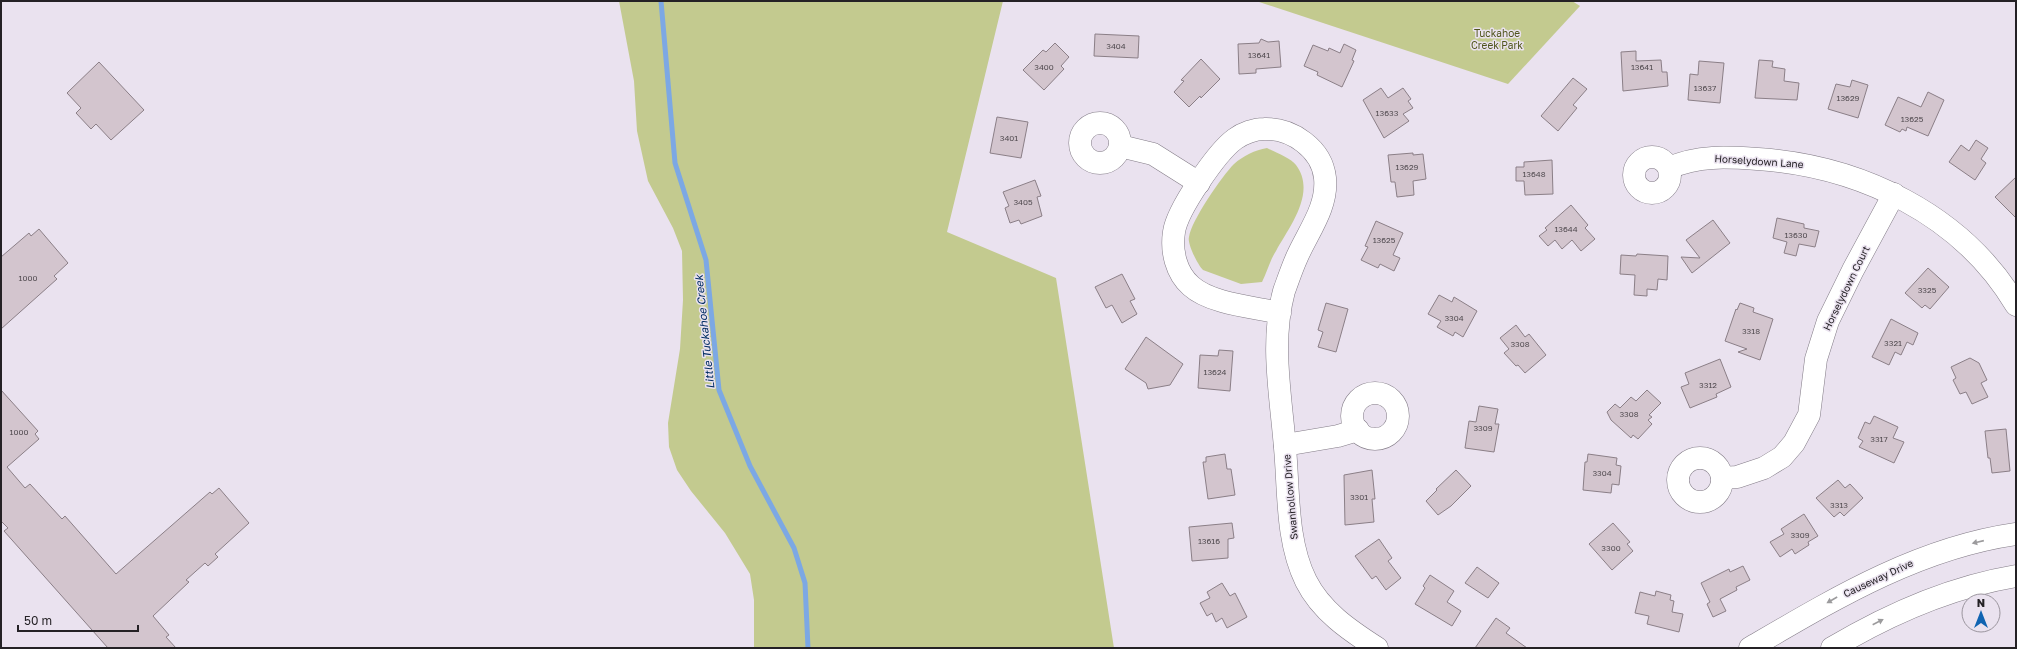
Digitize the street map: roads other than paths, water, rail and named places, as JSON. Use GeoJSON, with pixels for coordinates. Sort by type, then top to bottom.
{"type":"FeatureCollection","features":[{"type":"Feature","properties":{"kind":"street","name":"Swanhollow Drive"},"geometry":{"type":"LineString","coordinates":[[1280,312],[1225,302],[1206,295],[1189,284],[1178,268],[1173,245],[1174,231],[1178,219],[1199,183],[1225,148],[1233,140],[1250,132],[1263,129],[1276,130],[1290,134],[1309,146],[1319,160],[1325,176],[1324,202],[1295,260],[1284,292],[1280,312],[1277,359],[1292,529],[1296,556],[1306,580],[1325,609],[1350,630],[1377,648]]}},
{"type":"Feature","properties":{"kind":"street"},"geometry":{"type":"LineString","coordinates":[[1120,146],[1153,154],[1199,183]]}},
{"type":"Feature","properties":{"kind":"street","name":"Horselydown Lane"},"geometry":{"type":"LineString","coordinates":[[1669,168],[1681,162],[1700,158],[1726,157],[1783,161],[1840,173],[1860,179],[1894,194],[1928,214],[1956,236],[1987,266],[2016,305]]}},
{"type":"Feature","properties":{"kind":"street","name":"Horselydown Court"},"geometry":{"type":"LineString","coordinates":[[1723,478],[1737,477],[1764,468],[1782,457],[1794,443],[1809,415],[1816,359],[1828,321],[1853,270],[1894,194]]}},
{"type":"Feature","properties":{"kind":"street"},"geometry":{"type":"LineString","coordinates":[[1285,445],[1338,436],[1358,430]]}},
{"type":"Feature","properties":{"kind":"street","name":"Causeway Drive"},"geometry":{"type":"LineString","coordinates":[[1750,648],[1840,596],[1879,576],[1951,548],[2016,534]]}},
{"type":"Feature","properties":{"kind":"street"},"geometry":{"type":"LineString","coordinates":[[1832,648],[1859,632],[1919,603],[1961,589],[2016,576]]}},
{"type":"Feature","properties":{"kind":"waterway","name":"Little Tuckahoe Creek"},"geometry":{"type":"LineString","coordinates":[[661,1],[675,163],[706,260],[719,390],[750,466],[794,548],[805,583],[808,648]]}},
{"type":"Feature","properties":{"kind":"park label","name":"Tuckahoe Creek Park"},"geometry":{"type":"Point","coordinates":[1497,38]}}]}
